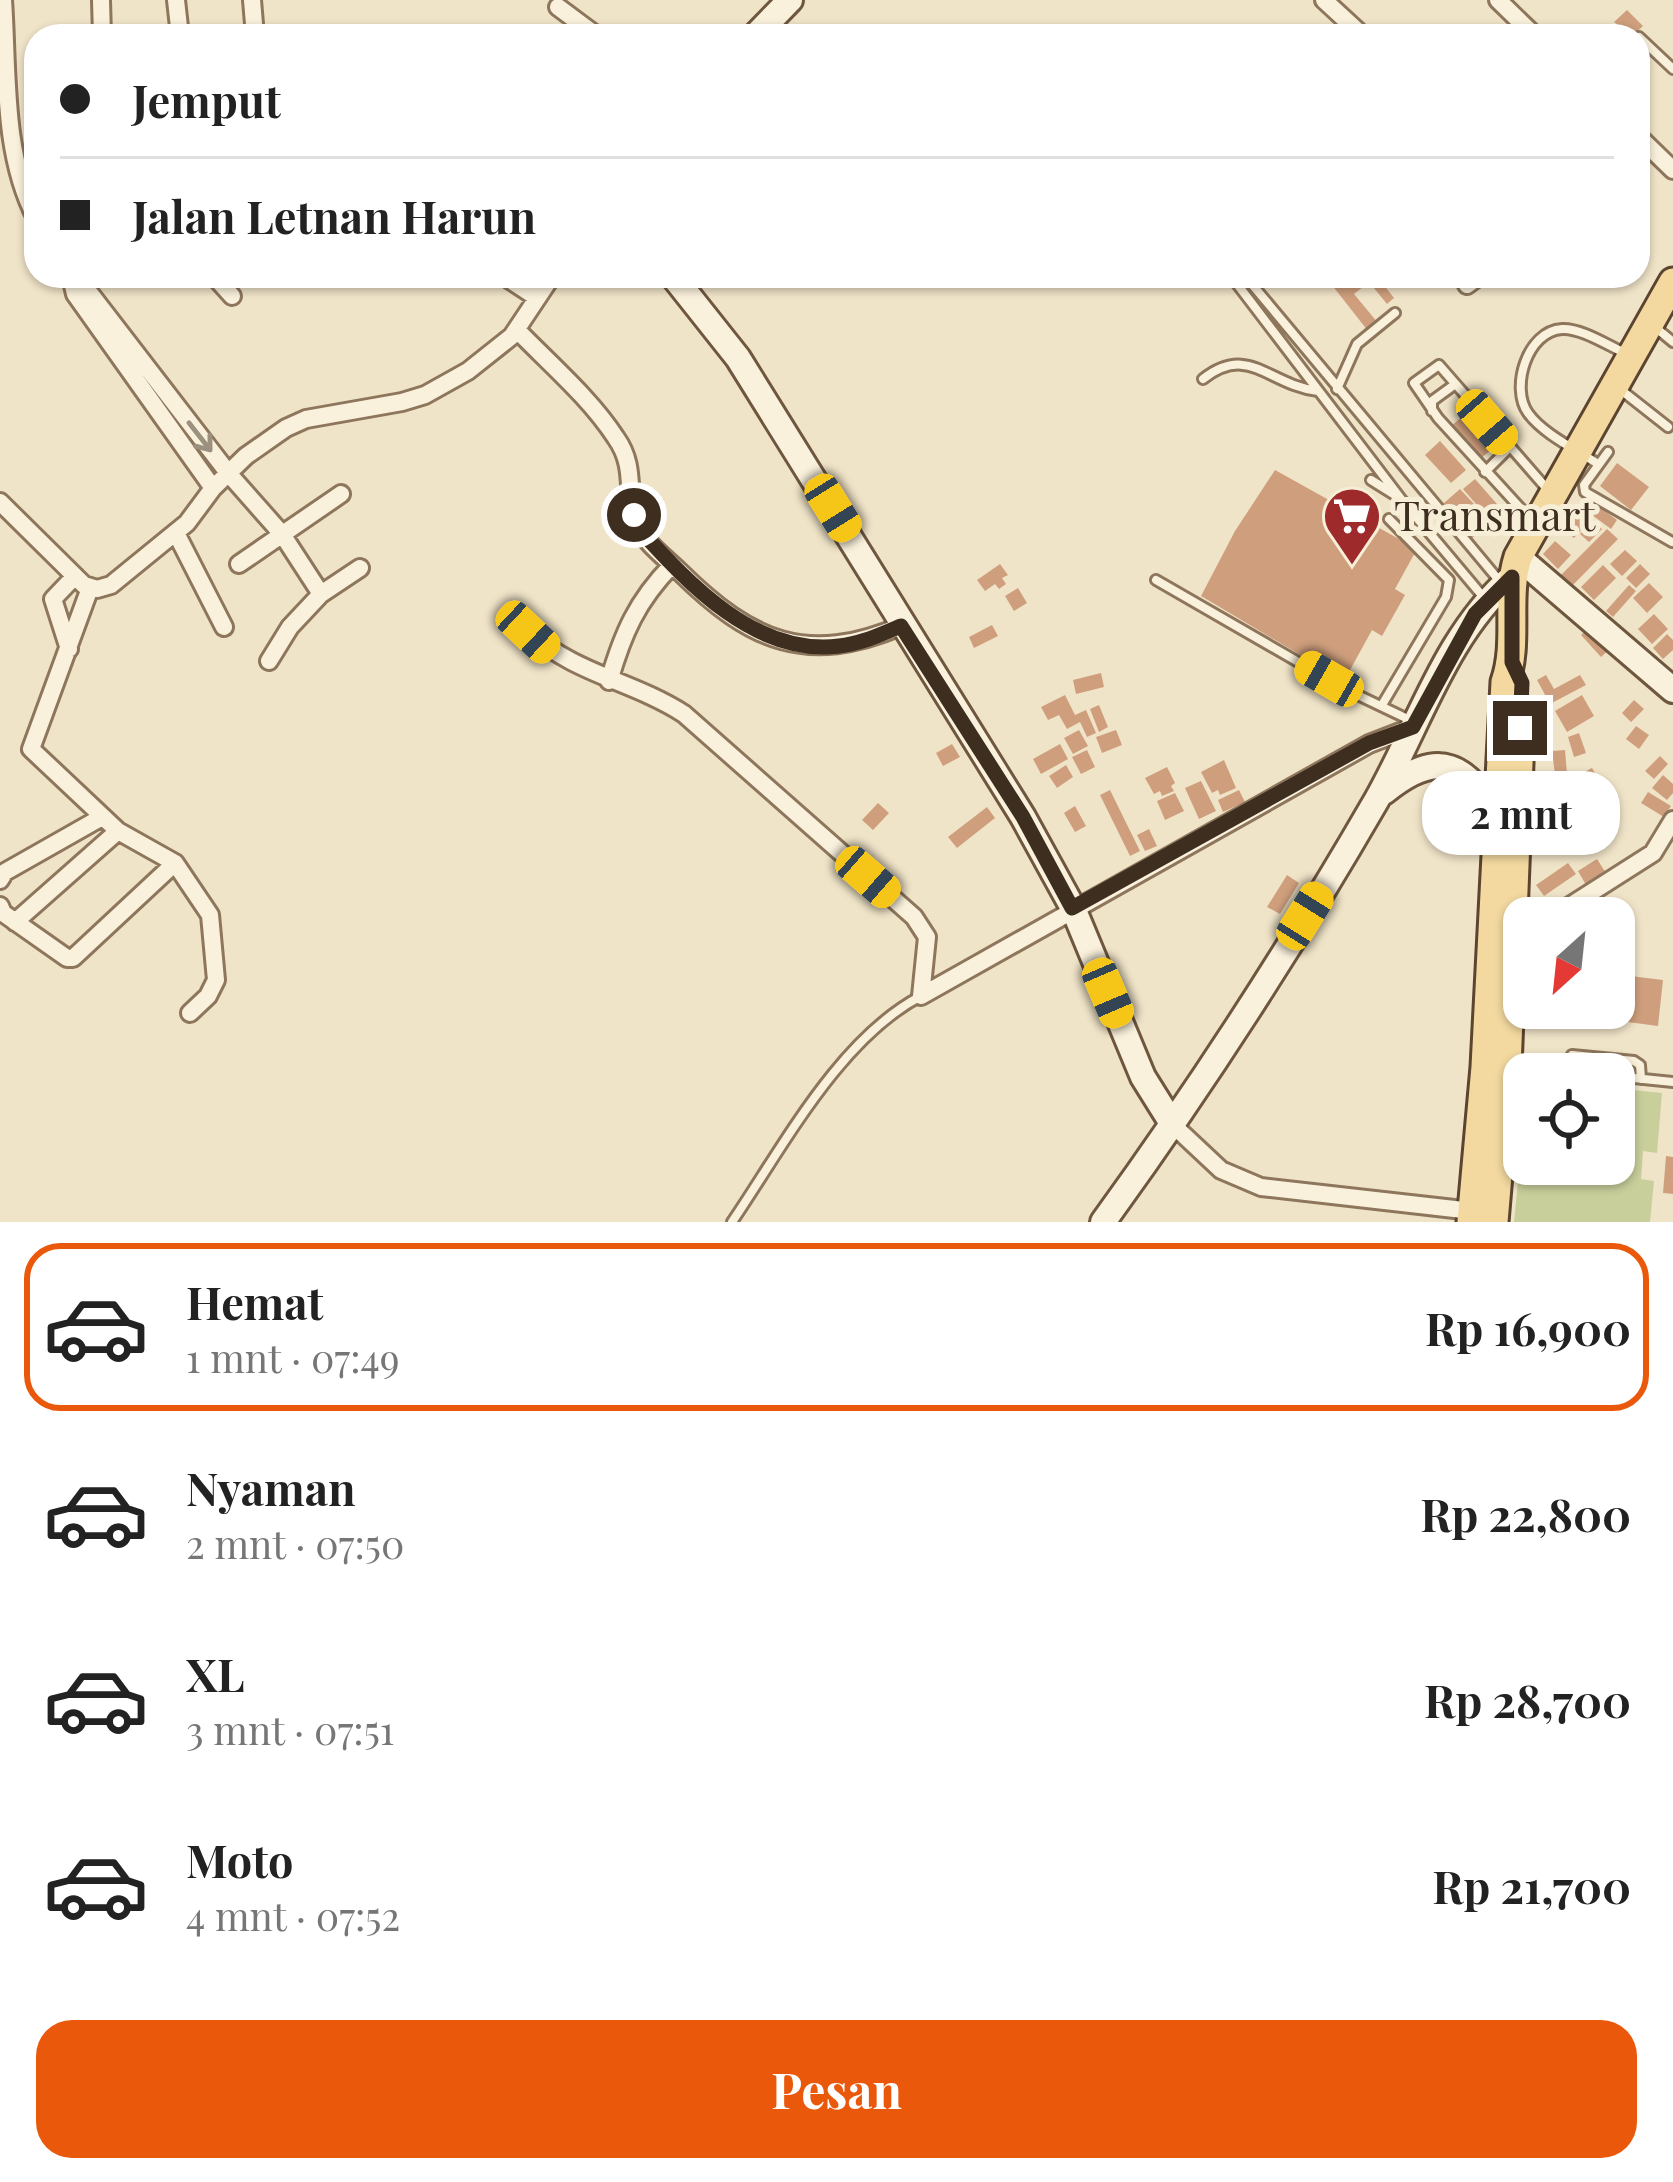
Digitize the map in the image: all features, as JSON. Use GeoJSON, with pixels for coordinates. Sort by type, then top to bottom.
{"type":"FeatureCollection","features":[{"type":"Feature","properties":{"kind":"main road"},"geometry":{"type":"LineString","coordinates":[[1519,897],[1522,683],[1512,662],[1505,580],[1553,496],[1588,457],[1615,385],[1673,282]]}},
{"type":"Feature","properties":{"kind":"main road"},"geometry":{"type":"LineString","coordinates":[[1496,1068],[1498,820],[1504,682],[1512,662]]}},
{"type":"Feature","properties":{"kind":"main road"},"geometry":{"type":"LineString","coordinates":[[1479,1218],[1503,1027]]}},
{"type":"Feature","properties":{"kind":"street"},"geometry":{"type":"LineString","coordinates":[[2,0],[12,133],[24,189]]}},
{"type":"Feature","properties":{"kind":"street"},"geometry":{"type":"LineString","coordinates":[[767,24],[790,0]]}},
{"type":"Feature","properties":{"kind":"street"},"geometry":{"type":"LineString","coordinates":[[1324,0],[1348,24]]}},
{"type":"Feature","properties":{"kind":"street"},"geometry":{"type":"LineString","coordinates":[[1498,0],[1523,24]]}},
{"type":"Feature","properties":{"kind":"street"},"geometry":{"type":"LineString","coordinates":[[558,8],[580,24]]}},
{"type":"Feature","properties":{"kind":"street"},"geometry":{"type":"LineString","coordinates":[[1650,148],[1673,170]]}},
{"type":"Feature","properties":{"kind":"street"},"geometry":{"type":"LineString","coordinates":[[86,288],[212,488]]}},
{"type":"Feature","properties":{"kind":"street"},"geometry":{"type":"LineString","coordinates":[[225,288],[232,296]]}},
{"type":"Feature","properties":{"kind":"street"},"geometry":{"type":"LineString","coordinates":[[523,288],[536,297]]}},
{"type":"Feature","properties":{"kind":"street"},"geometry":{"type":"LineString","coordinates":[[70,650],[53,599],[82,582],[112,585],[176,533],[212,488],[246,456],[306,418],[379,408],[425,395],[468,370],[517,330],[543,288]]}},
{"type":"Feature","properties":{"kind":"street"},"geometry":{"type":"LineString","coordinates":[[683,288],[738,358],[1023,817],[1072,908],[1144,1077],[1173,1125],[1221,1170],[1261,1187],[1479,1218]]}},
{"type":"Feature","properties":{"kind":"street"},"geometry":{"type":"LineString","coordinates":[[517,330],[619,442],[630,464],[636,523],[672,565],[725,611],[789,644],[841,646],[901,626]]}},
{"type":"Feature","properties":{"kind":"street"},"geometry":{"type":"LineString","coordinates":[[163,404],[282,535],[321,594]]}},
{"type":"Feature","properties":{"kind":"street"},"geometry":{"type":"LineString","coordinates":[[239,564],[341,494]]}},
{"type":"Feature","properties":{"kind":"street"},"geometry":{"type":"LineString","coordinates":[[0,502],[82,582]]}},
{"type":"Feature","properties":{"kind":"street"},"geometry":{"type":"LineString","coordinates":[[176,533],[224,627]]}},
{"type":"Feature","properties":{"kind":"street"},"geometry":{"type":"LineString","coordinates":[[609,681],[635,607],[672,565]]}},
{"type":"Feature","properties":{"kind":"street"},"geometry":{"type":"LineString","coordinates":[[269,661],[290,627],[321,594],[360,568]]}},
{"type":"Feature","properties":{"kind":"street"},"geometry":{"type":"LineString","coordinates":[[1103,1222],[1173,1125],[1377,798],[1414,724],[1505,580],[1673,690]]}},
{"type":"Feature","properties":{"kind":"street"},"geometry":{"type":"LineString","coordinates":[[82,582],[70,650],[32,749],[118,831],[175,863],[213,922],[216,980],[208,996],[190,1013]]}},
{"type":"Feature","properties":{"kind":"street"},"geometry":{"type":"LineString","coordinates":[[528,632],[552,653],[663,700],[684,714],[914,917],[927,937],[921,996]]}},
{"type":"Feature","properties":{"kind":"street"},"geometry":{"type":"LineString","coordinates":[[921,996],[1369,743],[1414,724]]}},
{"type":"Feature","properties":{"kind":"street"},"geometry":{"type":"LineString","coordinates":[[1377,798],[1403,777],[1431,767],[1457,769],[1477,782],[1498,820]]}},
{"type":"Feature","properties":{"kind":"street"},"geometry":{"type":"LineString","coordinates":[[0,880],[5,872],[102,817]]}},
{"type":"Feature","properties":{"kind":"street"},"geometry":{"type":"LineString","coordinates":[[1584,897],[1653,853],[1673,820]]}},
{"type":"Feature","properties":{"kind":"street"},"geometry":{"type":"LineString","coordinates":[[16,922],[118,831]]}},
{"type":"Feature","properties":{"kind":"street"},"geometry":{"type":"LineString","coordinates":[[0,906],[16,922],[73,958],[175,863]]}},
{"type":"Feature","properties":{"kind":"lane"},"geometry":{"type":"LineString","coordinates":[[1650,47],[1673,69]]}},
{"type":"Feature","properties":{"kind":"lane"},"geometry":{"type":"LineString","coordinates":[[1240,288],[1401,499]]}},
{"type":"Feature","properties":{"kind":"lane"},"geometry":{"type":"LineString","coordinates":[[1255,288],[1505,580]]}},
{"type":"Feature","properties":{"kind":"lane"},"geometry":{"type":"LineString","coordinates":[[1337,389],[1357,344],[1395,314]]}},
{"type":"Feature","properties":{"kind":"lane"},"geometry":{"type":"LineString","coordinates":[[1650,323],[1673,343]]}},
{"type":"Feature","properties":{"kind":"lane"},"geometry":{"type":"LineString","coordinates":[[1608,452],[1588,457],[1531,418],[1521,400],[1521,377],[1532,351],[1553,331],[1568,328],[1631,356]]}},
{"type":"Feature","properties":{"kind":"lane"},"geometry":{"type":"LineString","coordinates":[[1203,380],[1231,362],[1244,363],[1300,389],[1337,389]]}},
{"type":"Feature","properties":{"kind":"lane"},"geometry":{"type":"LineString","coordinates":[[1536,526],[1432,411],[1414,383],[1436,364],[1553,496]]}},
{"type":"Feature","properties":{"kind":"lane"},"geometry":{"type":"LineString","coordinates":[[1615,385],[1668,427]]}},
{"type":"Feature","properties":{"kind":"lane"},"geometry":{"type":"LineString","coordinates":[[1432,411],[1432,401],[1456,386]]}},
{"type":"Feature","properties":{"kind":"lane"},"geometry":{"type":"LineString","coordinates":[[1485,472],[1509,447]]}},
{"type":"Feature","properties":{"kind":"lane"},"geometry":{"type":"LineString","coordinates":[[1588,457],[1585,492],[1672,542]]}},
{"type":"Feature","properties":{"kind":"lane"},"geometry":{"type":"LineString","coordinates":[[1371,480],[1505,580]]}},
{"type":"Feature","properties":{"kind":"lane"},"geometry":{"type":"LineString","coordinates":[[1382,705],[1446,597],[1449,580],[1389,519]]}},
{"type":"Feature","properties":{"kind":"lane"},"geometry":{"type":"LineString","coordinates":[[1156,580],[1414,724]]}},
{"type":"Feature","properties":{"kind":"lane"},"geometry":{"type":"LineString","coordinates":[[731,1222],[850,1054],[903,1005],[921,996]]}},
{"type":"Feature","properties":{"kind":"lane"},"geometry":{"type":"LineString","coordinates":[[1635,1061],[1641,1079]]}},
{"type":"Feature","properties":{"kind":"lane"},"geometry":{"type":"LineString","coordinates":[[1496,1068],[1503,1068]]}},
{"type":"Feature","properties":{"kind":"lane"},"geometry":{"type":"LineString","coordinates":[[1635,1078],[1673,1082]]}},
{"type":"Feature","properties":{"kind":"green space"},"geometry":{"type":"Polygon","coordinates":[[[1635,1090],[1662,1093],[1657,1153],[1643,1151],[1641,1179],[1654,1181],[1650,1222],[1514,1222],[1518,1185],[1635,1185],[1635,1090]]]}},
{"type":"Feature","properties":{"kind":"building"},"geometry":{"type":"Polygon","coordinates":[[[1627,10],[1641,24],[1617,24],[1627,10]]]}},
{"type":"Feature","properties":{"kind":"building"},"geometry":{"type":"Polygon","coordinates":[[[1334,288],[1362,288],[1354,294],[1378,323],[1368,331],[1334,288]]]}},
{"type":"Feature","properties":{"kind":"building"},"geometry":{"type":"Polygon","coordinates":[[[1374,288],[1386,288],[1394,298],[1387,304],[1374,288]]]}},
{"type":"Feature","properties":{"kind":"building"},"geometry":{"type":"Polygon","coordinates":[[[1469,411],[1497,445],[1480,459],[1451,426],[1469,411]]]}},
{"type":"Feature","properties":{"kind":"building"},"geometry":{"type":"Polygon","coordinates":[[[1440,441],[1466,470],[1451,483],[1425,455],[1440,441]]]}},
{"type":"Feature","properties":{"kind":"building"},"geometry":{"type":"Polygon","coordinates":[[[1617,463],[1649,487],[1631,510],[1600,486],[1617,463]]]}},
{"type":"Feature","properties":{"kind":"building"},"geometry":{"type":"Polygon","coordinates":[[[1275,470],[1417,549],[1395,589],[1405,595],[1382,636],[1372,630],[1344,681],[1201,596],[1275,470]]]}},
{"type":"Feature","properties":{"kind":"building"},"geometry":{"type":"Polygon","coordinates":[[[1475,479],[1497,504],[1485,515],[1490,521],[1471,539],[1455,523],[1476,504],[1463,489],[1475,479]]]}},
{"type":"Feature","properties":{"kind":"building"},"geometry":{"type":"Polygon","coordinates":[[[1460,489],[1474,504],[1451,524],[1437,509],[1460,489]]]}},
{"type":"Feature","properties":{"kind":"building"},"geometry":{"type":"Polygon","coordinates":[[[1598,506],[1617,520],[1611,529],[1592,515],[1598,506]]]}},
{"type":"Feature","properties":{"kind":"building"},"geometry":{"type":"Polygon","coordinates":[[[1581,511],[1591,519],[1574,538],[1565,530],[1581,511]]]}},
{"type":"Feature","properties":{"kind":"building"},"geometry":{"type":"Polygon","coordinates":[[[1593,520],[1602,529],[1589,542],[1580,534],[1593,520]]]}},
{"type":"Feature","properties":{"kind":"building"},"geometry":{"type":"Polygon","coordinates":[[[1607,529],[1618,539],[1572,586],[1561,575],[1607,529]]]}},
{"type":"Feature","properties":{"kind":"building"},"geometry":{"type":"Polygon","coordinates":[[[1555,541],[1571,555],[1558,569],[1543,554],[1555,541]]]}},
{"type":"Feature","properties":{"kind":"building"},"geometry":{"type":"Polygon","coordinates":[[[1625,550],[1637,561],[1622,576],[1610,564],[1625,550]]]}},
{"type":"Feature","properties":{"kind":"building"},"geometry":{"type":"Polygon","coordinates":[[[1000,564],[1008,575],[1002,578],[1006,584],[985,591],[977,580],[1000,564]]]}},
{"type":"Feature","properties":{"kind":"building"},"geometry":{"type":"Polygon","coordinates":[[[1640,564],[1650,574],[1636,588],[1626,578],[1640,564]]]}},
{"type":"Feature","properties":{"kind":"building"},"geometry":{"type":"Polygon","coordinates":[[[1603,565],[1616,578],[1594,600],[1581,587],[1603,565]]]}},
{"type":"Feature","properties":{"kind":"building"},"geometry":{"type":"Polygon","coordinates":[[[1649,583],[1663,597],[1647,613],[1633,598],[1649,583]]]}},
{"type":"Feature","properties":{"kind":"building"},"geometry":{"type":"Polygon","coordinates":[[[1629,585],[1636,591],[1613,617],[1606,611],[1629,585]]]}},
{"type":"Feature","properties":{"kind":"building"},"geometry":{"type":"Polygon","coordinates":[[[1018,588],[1027,603],[1014,611],[1005,596],[1018,588]]]}},
{"type":"Feature","properties":{"kind":"building"},"geometry":{"type":"Polygon","coordinates":[[[1654,614],[1668,629],[1652,644],[1638,629],[1654,614]]]}},
{"type":"Feature","properties":{"kind":"building"},"geometry":{"type":"Polygon","coordinates":[[[992,625],[998,636],[974,648],[969,637],[992,625]]]}},
{"type":"Feature","properties":{"kind":"building"},"geometry":{"type":"Polygon","coordinates":[[[1591,626],[1611,648],[1601,657],[1581,635],[1591,626]]]}},
{"type":"Feature","properties":{"kind":"building"},"geometry":{"type":"Polygon","coordinates":[[[1667,634],[1673,650],[1663,659],[1653,648],[1667,634]]]}},
{"type":"Feature","properties":{"kind":"building"},"geometry":{"type":"Polygon","coordinates":[[[1101,673],[1104,687],[1076,694],[1073,680],[1101,673]]]}},
{"type":"Feature","properties":{"kind":"building"},"geometry":{"type":"Polygon","coordinates":[[[1546,675],[1554,689],[1580,675],[1586,685],[1550,704],[1537,680],[1546,675]]]}},
{"type":"Feature","properties":{"kind":"building"},"geometry":{"type":"Polygon","coordinates":[[[1065,695],[1075,715],[1086,710],[1096,733],[1087,737],[1080,722],[1067,729],[1059,715],[1048,720],[1041,707],[1065,695]]]}},
{"type":"Feature","properties":{"kind":"building"},"geometry":{"type":"Polygon","coordinates":[[[1582,695],[1594,716],[1567,732],[1555,711],[1582,695]]]}},
{"type":"Feature","properties":{"kind":"building"},"geometry":{"type":"Polygon","coordinates":[[[1634,700],[1644,709],[1631,722],[1622,713],[1634,700]]]}},
{"type":"Feature","properties":{"kind":"building"},"geometry":{"type":"Polygon","coordinates":[[[1099,705],[1108,727],[1099,732],[1090,709],[1099,705]]]}},
{"type":"Feature","properties":{"kind":"building"},"geometry":{"type":"Polygon","coordinates":[[[1549,706],[1551,733],[1540,734],[1538,707],[1549,706]]]}},
{"type":"Feature","properties":{"kind":"building"},"geometry":{"type":"Polygon","coordinates":[[[1636,726],[1649,735],[1639,749],[1626,739],[1636,726]]]}},
{"type":"Feature","properties":{"kind":"building"},"geometry":{"type":"Polygon","coordinates":[[[1079,730],[1088,746],[1073,754],[1064,738],[1079,730]]]}},
{"type":"Feature","properties":{"kind":"building"},"geometry":{"type":"Polygon","coordinates":[[[1116,730],[1122,745],[1102,753],[1096,737],[1116,730]]]}},
{"type":"Feature","properties":{"kind":"building"},"geometry":{"type":"Polygon","coordinates":[[[1579,733],[1586,753],[1574,757],[1568,737],[1579,733]]]}},
{"type":"Feature","properties":{"kind":"building"},"geometry":{"type":"Polygon","coordinates":[[[952,744],[960,757],[943,766],[936,753],[952,744]]]}},
{"type":"Feature","properties":{"kind":"building"},"geometry":{"type":"Polygon","coordinates":[[[1060,744],[1068,759],[1041,774],[1033,759],[1060,744]]]}},
{"type":"Feature","properties":{"kind":"building"},"geometry":{"type":"Polygon","coordinates":[[[1087,750],[1095,767],[1081,774],[1072,757],[1087,750]]]}},
{"type":"Feature","properties":{"kind":"building"},"geometry":{"type":"Polygon","coordinates":[[[1565,750],[1567,774],[1555,775],[1552,751],[1565,750]]]}},
{"type":"Feature","properties":{"kind":"building"},"geometry":{"type":"Polygon","coordinates":[[[1660,756],[1668,764],[1654,779],[1645,771],[1660,756]]]}},
{"type":"Feature","properties":{"kind":"building"},"geometry":{"type":"Polygon","coordinates":[[[1224,760],[1236,788],[1220,795],[1218,790],[1212,793],[1201,772],[1224,760]]]}},
{"type":"Feature","properties":{"kind":"building"},"geometry":{"type":"Polygon","coordinates":[[[1066,765],[1073,777],[1057,788],[1049,776],[1066,765]]]}},
{"type":"Feature","properties":{"kind":"building"},"geometry":{"type":"Polygon","coordinates":[[[1167,767],[1174,791],[1154,794],[1145,778],[1167,767]]]}},
{"type":"Feature","properties":{"kind":"building"},"geometry":{"type":"Polygon","coordinates":[[[1592,768],[1599,781],[1585,788],[1578,775],[1592,768]]]}},
{"type":"Feature","properties":{"kind":"building"},"geometry":{"type":"Polygon","coordinates":[[[1663,775],[1673,784],[1667,800],[1652,788],[1663,775]]]}},
{"type":"Feature","properties":{"kind":"building"},"geometry":{"type":"Polygon","coordinates":[[[1201,781],[1216,811],[1199,819],[1185,788],[1201,781]]]}},
{"type":"Feature","properties":{"kind":"building"},"geometry":{"type":"Polygon","coordinates":[[[1110,790],[1140,851],[1130,856],[1100,795],[1110,790]]]}},
{"type":"Feature","properties":{"kind":"building"},"geometry":{"type":"Polygon","coordinates":[[[1239,790],[1245,802],[1223,812],[1218,800],[1239,790]]]}},
{"type":"Feature","properties":{"kind":"building"},"geometry":{"type":"Polygon","coordinates":[[[1648,792],[1671,806],[1664,817],[1641,803],[1648,792]]]}},
{"type":"Feature","properties":{"kind":"building"},"geometry":{"type":"Polygon","coordinates":[[[1175,793],[1184,811],[1165,820],[1157,801],[1175,793]]]}},
{"type":"Feature","properties":{"kind":"building"},"geometry":{"type":"Polygon","coordinates":[[[1557,794],[1561,816],[1544,819],[1540,797],[1557,794]]]}},
{"type":"Feature","properties":{"kind":"building"},"geometry":{"type":"Polygon","coordinates":[[[878,803],[889,813],[873,830],[862,820],[878,803]]]}},
{"type":"Feature","properties":{"kind":"building"},"geometry":{"type":"Polygon","coordinates":[[[1075,806],[1086,826],[1075,832],[1064,813],[1075,806]]]}},
{"type":"Feature","properties":{"kind":"building"},"geometry":{"type":"Polygon","coordinates":[[[987,807],[995,818],[957,848],[948,837],[987,807]]]}},
{"type":"Feature","properties":{"kind":"building"},"geometry":{"type":"Polygon","coordinates":[[[1548,828],[1576,828],[1576,847],[1548,847],[1548,828]]]}},
{"type":"Feature","properties":{"kind":"building"},"geometry":{"type":"Polygon","coordinates":[[[1149,829],[1157,846],[1145,851],[1137,835],[1149,829]]]}},
{"type":"Feature","properties":{"kind":"building"},"geometry":{"type":"Polygon","coordinates":[[[1597,859],[1606,873],[1586,885],[1578,871],[1597,859]]]}},
{"type":"Feature","properties":{"kind":"building"},"geometry":{"type":"Polygon","coordinates":[[[1568,863],[1576,874],[1544,896],[1536,885],[1568,863]]]}},
{"type":"Feature","properties":{"kind":"building"},"geometry":{"type":"Polygon","coordinates":[[[1287,875],[1299,883],[1280,914],[1267,907],[1287,875]]]}},
{"type":"Feature","properties":{"kind":"building"},"geometry":{"type":"Polygon","coordinates":[[[1635,977],[1663,980],[1658,1026],[1635,1023],[1635,977]]]}},
{"type":"Feature","properties":{"kind":"building"},"geometry":{"type":"Polygon","coordinates":[[[1666,1156],[1673,1157],[1673,1194],[1663,1193],[1666,1156]]]}},
{"type":"Feature","properties":{"kind":"place","name":"Transmart"},"geometry":{"type":"Point","coordinates":[1352,567]}},
{"type":"Feature","properties":{"kind":"route"},"geometry":{"type":"LineString","coordinates":[[634,515],[639,529],[709,600],[789,644],[841,646],[901,626],[1023,817],[1072,908],[1369,743],[1413,727],[1475,614],[1512,577],[1512,662],[1522,683],[1520,728]]}}]}
